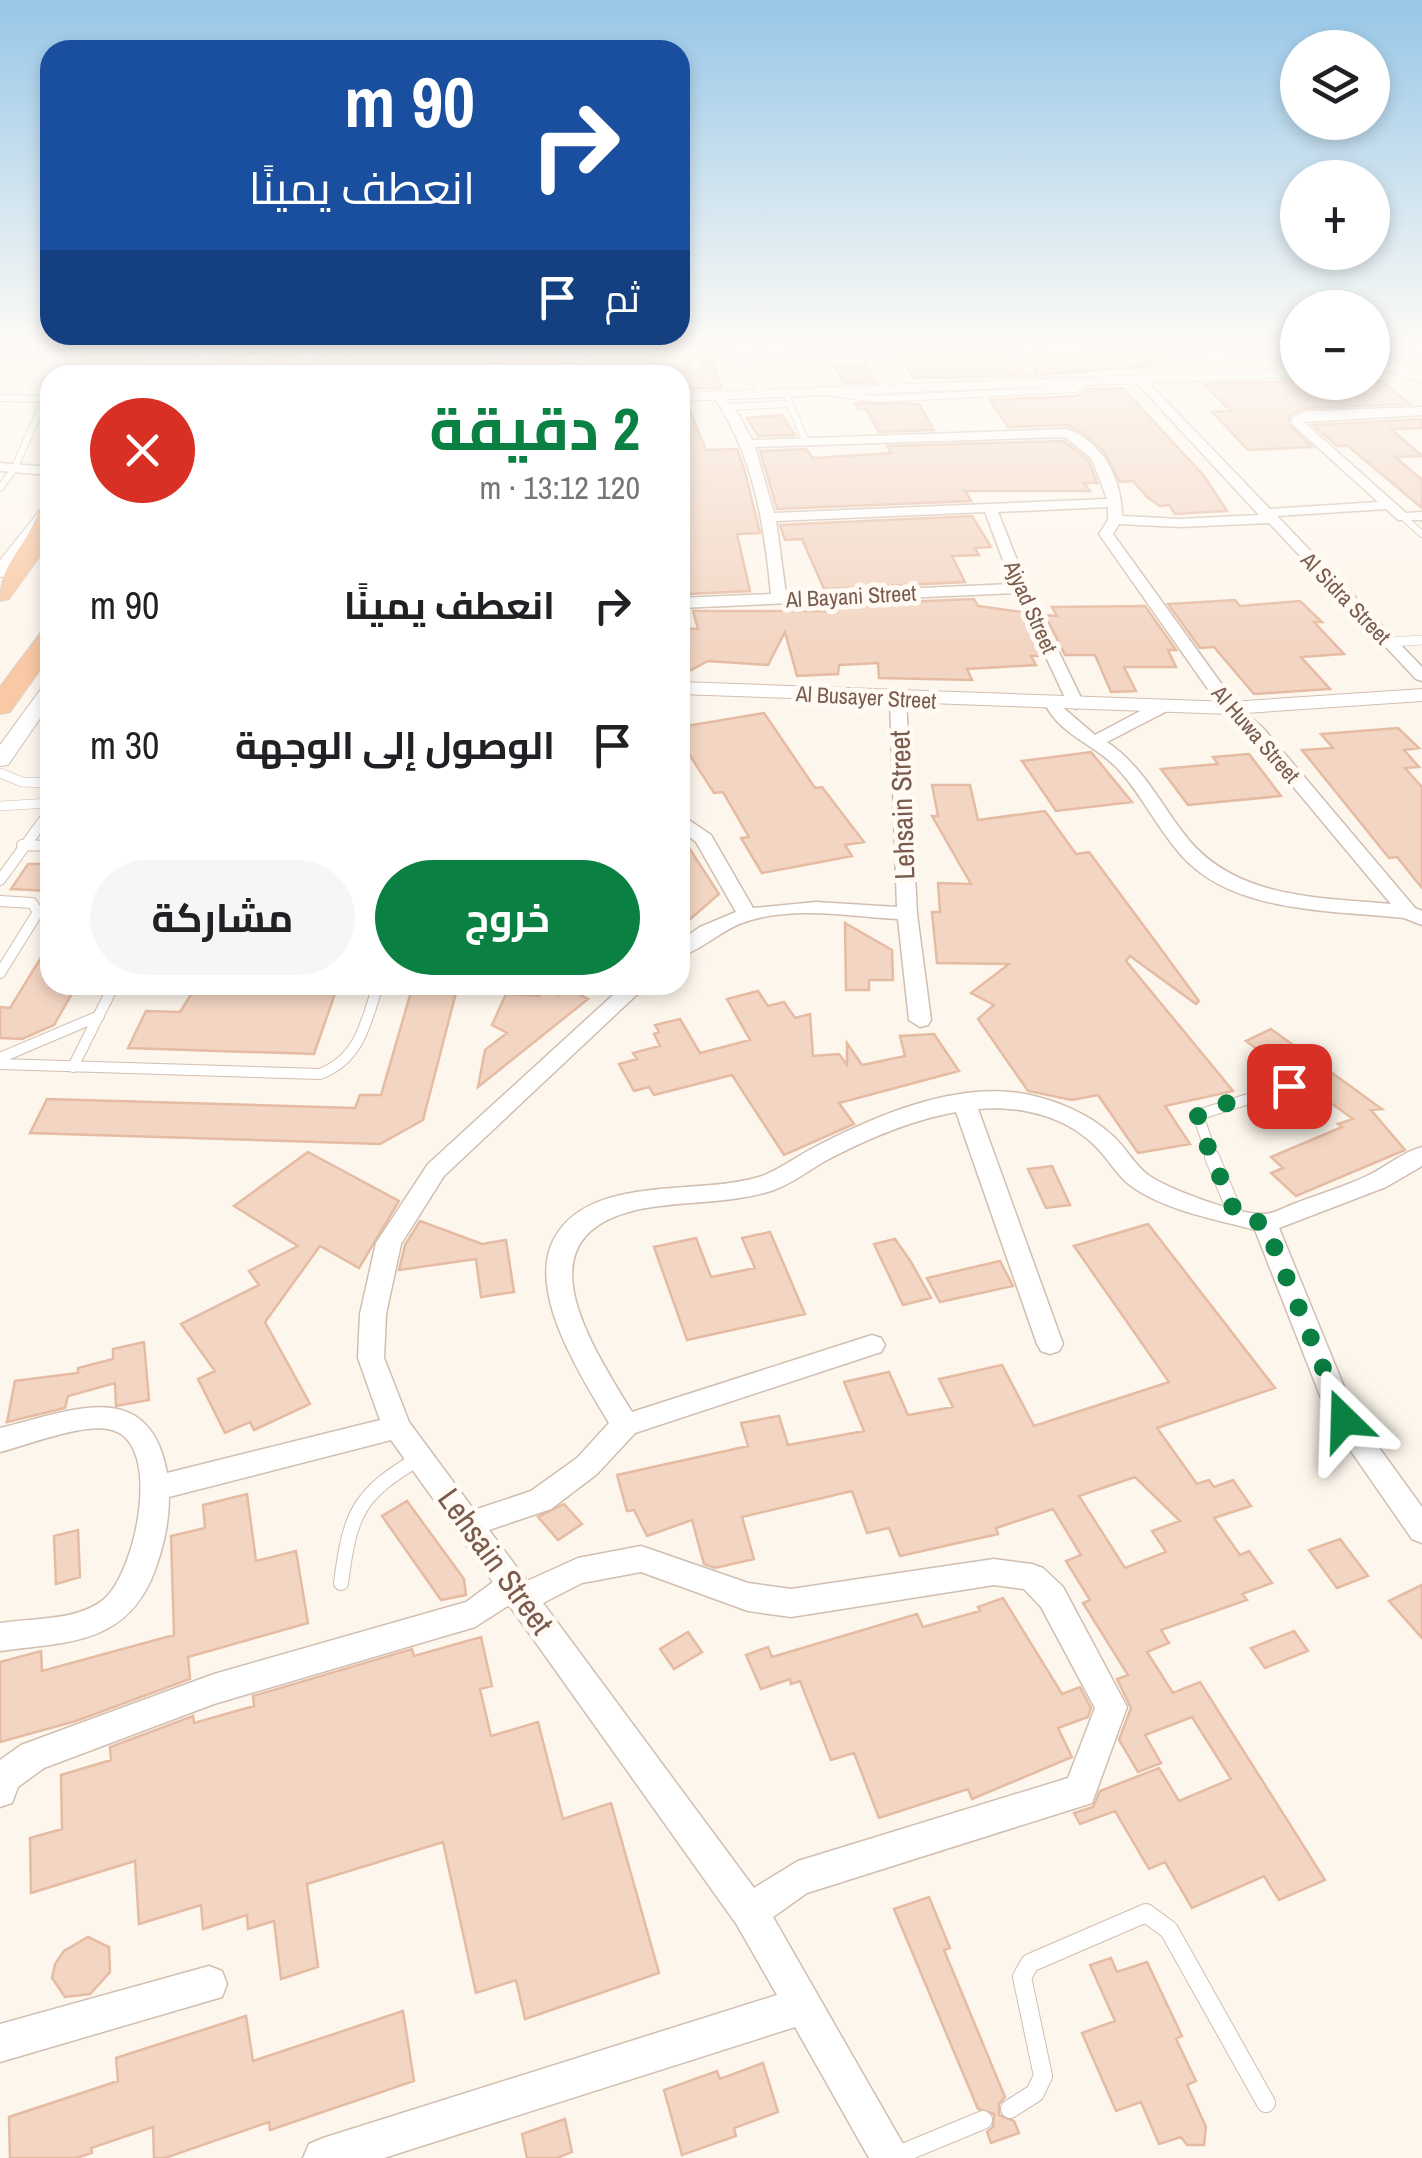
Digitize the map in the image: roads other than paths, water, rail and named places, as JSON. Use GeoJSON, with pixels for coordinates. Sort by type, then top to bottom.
{"type":"FeatureCollection","features":[{"type":"Feature","properties":{"kind":"highway"},"geometry":{"type":"LineString","coordinates":[[0,594],[40,541]]}},
{"type":"Feature","properties":{"kind":"highway"},"geometry":{"type":"LineString","coordinates":[[0,624],[40,577]]}},
{"type":"Feature","properties":{"kind":"highway"},"geometry":{"type":"LineString","coordinates":[[0,706],[40,652]]}},
{"type":"Feature","properties":{"kind":"street"},"geometry":{"type":"LineString","coordinates":[[747,448],[770,518],[779,600]]}},
{"type":"Feature","properties":{"kind":"street"},"geometry":{"type":"LineString","coordinates":[[1089,448],[1104,468],[1116,503],[1110,527]]}},
{"type":"Feature","properties":{"kind":"street","name":"Al Sidra Street"},"geometry":{"type":"LineString","coordinates":[[1203,448],[1422,676]]}},
{"type":"Feature","properties":{"kind":"street"},"geometry":{"type":"LineString","coordinates":[[1326,448],[1404,516],[1422,516]]}},
{"type":"Feature","properties":{"kind":"street"},"geometry":{"type":"LineString","coordinates":[[7,468],[40,475]]}},
{"type":"Feature","properties":{"kind":"street"},"geometry":{"type":"LineString","coordinates":[[31,472],[40,472]]}},
{"type":"Feature","properties":{"kind":"street"},"geometry":{"type":"LineString","coordinates":[[770,518],[1116,503]]}},
{"type":"Feature","properties":{"kind":"street","name":"Al Sidra Street"},"geometry":{"type":"LineString","coordinates":[[1110,527],[1390,505]]}},
{"type":"Feature","properties":{"kind":"street","name":"Ajyad Street"},"geometry":{"type":"LineString","coordinates":[[990,508],[1076,704]]}},
{"type":"Feature","properties":{"kind":"street"},"geometry":{"type":"LineString","coordinates":[[0,572],[40,522]]}},
{"type":"Feature","properties":{"kind":"street","name":"Al Huwa Street"},"geometry":{"type":"LineString","coordinates":[[1110,527],[1230,708],[1257,732],[1417,914]]}},
{"type":"Feature","properties":{"kind":"street","name":"Al Bayani Street"},"geometry":{"type":"LineString","coordinates":[[690,602],[1022,588]]}},
{"type":"Feature","properties":{"kind":"street","name":"Al Busayer Street"},"geometry":{"type":"LineString","coordinates":[[690,689],[898,700],[1230,708],[1422,695]]}},
{"type":"Feature","properties":{"kind":"street","name":"Lehsain Street"},"geometry":{"type":"LineString","coordinates":[[690,940],[726,919],[772,908],[906,914],[898,700]]}},
{"type":"Feature","properties":{"kind":"street"},"geometry":{"type":"LineString","coordinates":[[0,760],[40,704]]}},
{"type":"Feature","properties":{"kind":"street"},"geometry":{"type":"LineString","coordinates":[[1053,704],[1066,722],[1119,758],[1177,838],[1217,876],[1241,888],[1300,900],[1417,914]]}},
{"type":"Feature","properties":{"kind":"street"},"geometry":{"type":"LineString","coordinates":[[1096,741],[1163,706]]}},
{"type":"Feature","properties":{"kind":"street"},"geometry":{"type":"LineString","coordinates":[[690,828],[704,839],[747,914]]}},
{"type":"Feature","properties":{"kind":"street"},"geometry":{"type":"LineString","coordinates":[[906,914],[920,1020]]}},
{"type":"Feature","properties":{"kind":"street","name":"Lehsain Street"},"geometry":{"type":"LineString","coordinates":[[625,995],[436,1170],[389,1242],[373,1314],[370,1358],[397,1427],[750,1912],[891,2158]]}},
{"type":"Feature","properties":{"kind":"street"},"geometry":{"type":"LineString","coordinates":[[624,1425],[582,1353],[559,1281],[563,1246],[584,1218],[616,1204],[724,1194],[779,1180],[817,1156],[897,1119],[965,1105],[1020,1101],[1046,1109],[1099,1136],[1146,1186],[1265,1224],[1377,1181],[1422,1156]]}},
{"type":"Feature","properties":{"kind":"street"},"geometry":{"type":"LineString","coordinates":[[965,1105],[1050,1344]]}},
{"type":"Feature","properties":{"kind":"street"},"geometry":{"type":"LineString","coordinates":[[1265,1224],[1344,1420],[1422,1530]]}},
{"type":"Feature","properties":{"kind":"street"},"geometry":{"type":"LineString","coordinates":[[469,1524],[541,1500],[587,1466],[624,1425],[872,1345]]}},
{"type":"Feature","properties":{"kind":"street"},"geometry":{"type":"LineString","coordinates":[[0,1440],[98,1419],[119,1419],[143,1439],[157,1488],[144,1567],[118,1607],[102,1619],[0,1637]]}},
{"type":"Feature","properties":{"kind":"street"},"geometry":{"type":"LineString","coordinates":[[157,1488],[397,1427]]}},
{"type":"Feature","properties":{"kind":"street"},"geometry":{"type":"LineString","coordinates":[[0,1791],[4,1777],[33,1756],[214,1689],[475,1613],[517,1591],[578,1571],[642,1558],[748,1597],[791,1604],[994,1572],[1032,1577],[1052,1597],[1110,1708],[1080,1792],[798,1878],[750,1912]]}},
{"type":"Feature","properties":{"kind":"street"},"geometry":{"type":"LineString","coordinates":[[0,2043],[209,1984]]}},
{"type":"Feature","properties":{"kind":"street"},"geometry":{"type":"LineString","coordinates":[[323,2158],[802,2006]]}},
{"type":"Feature","properties":{"kind":"lane"},"geometry":{"type":"LineString","coordinates":[[0,488],[7,468]]}},
{"type":"Feature","properties":{"kind":"lane"},"geometry":{"type":"LineString","coordinates":[[1404,516],[1422,534]]}},
{"type":"Feature","properties":{"kind":"lane"},"geometry":{"type":"LineString","coordinates":[[1389,642],[1422,640]]}},
{"type":"Feature","properties":{"kind":"lane"},"geometry":{"type":"LineString","coordinates":[[0,773],[17,782],[40,782]]}},
{"type":"Feature","properties":{"kind":"lane"},"geometry":{"type":"LineString","coordinates":[[0,806],[40,804]]}},
{"type":"Feature","properties":{"kind":"lane"},"geometry":{"type":"LineString","coordinates":[[0,880],[40,823]]}},
{"type":"Feature","properties":{"kind":"lane"},"geometry":{"type":"LineString","coordinates":[[22,845],[40,846]]}},
{"type":"Feature","properties":{"kind":"lane"},"geometry":{"type":"LineString","coordinates":[[0,901],[32,903],[38,912],[8,968],[0,973]]}},
{"type":"Feature","properties":{"kind":"lane"},"geometry":{"type":"LineString","coordinates":[[73,1067],[109,995]]}},
{"type":"Feature","properties":{"kind":"lane"},"geometry":{"type":"LineString","coordinates":[[0,1061],[73,1067],[320,1074],[336,1070],[353,1057],[375,995]]}},
{"type":"Feature","properties":{"kind":"lane"},"geometry":{"type":"LineString","coordinates":[[0,1061],[99,1016]]}},
{"type":"Feature","properties":{"kind":"lane"},"geometry":{"type":"LineString","coordinates":[[1236,1215],[1198,1115],[1206,1109],[1289,1086]]}},
{"type":"Feature","properties":{"kind":"lane"},"geometry":{"type":"LineString","coordinates":[[341,1583],[353,1511],[363,1496],[420,1458]]}},
{"type":"Feature","properties":{"kind":"lane"},"geometry":{"type":"LineString","coordinates":[[1010,2109],[1027,2100],[1042,2084],[1022,1977],[1030,1963],[1146,1913],[1169,1930],[1266,2103]]}},
{"type":"Feature","properties":{"kind":"lane"},"geometry":{"type":"LineString","coordinates":[[891,2158],[982,2120]]}}]}
